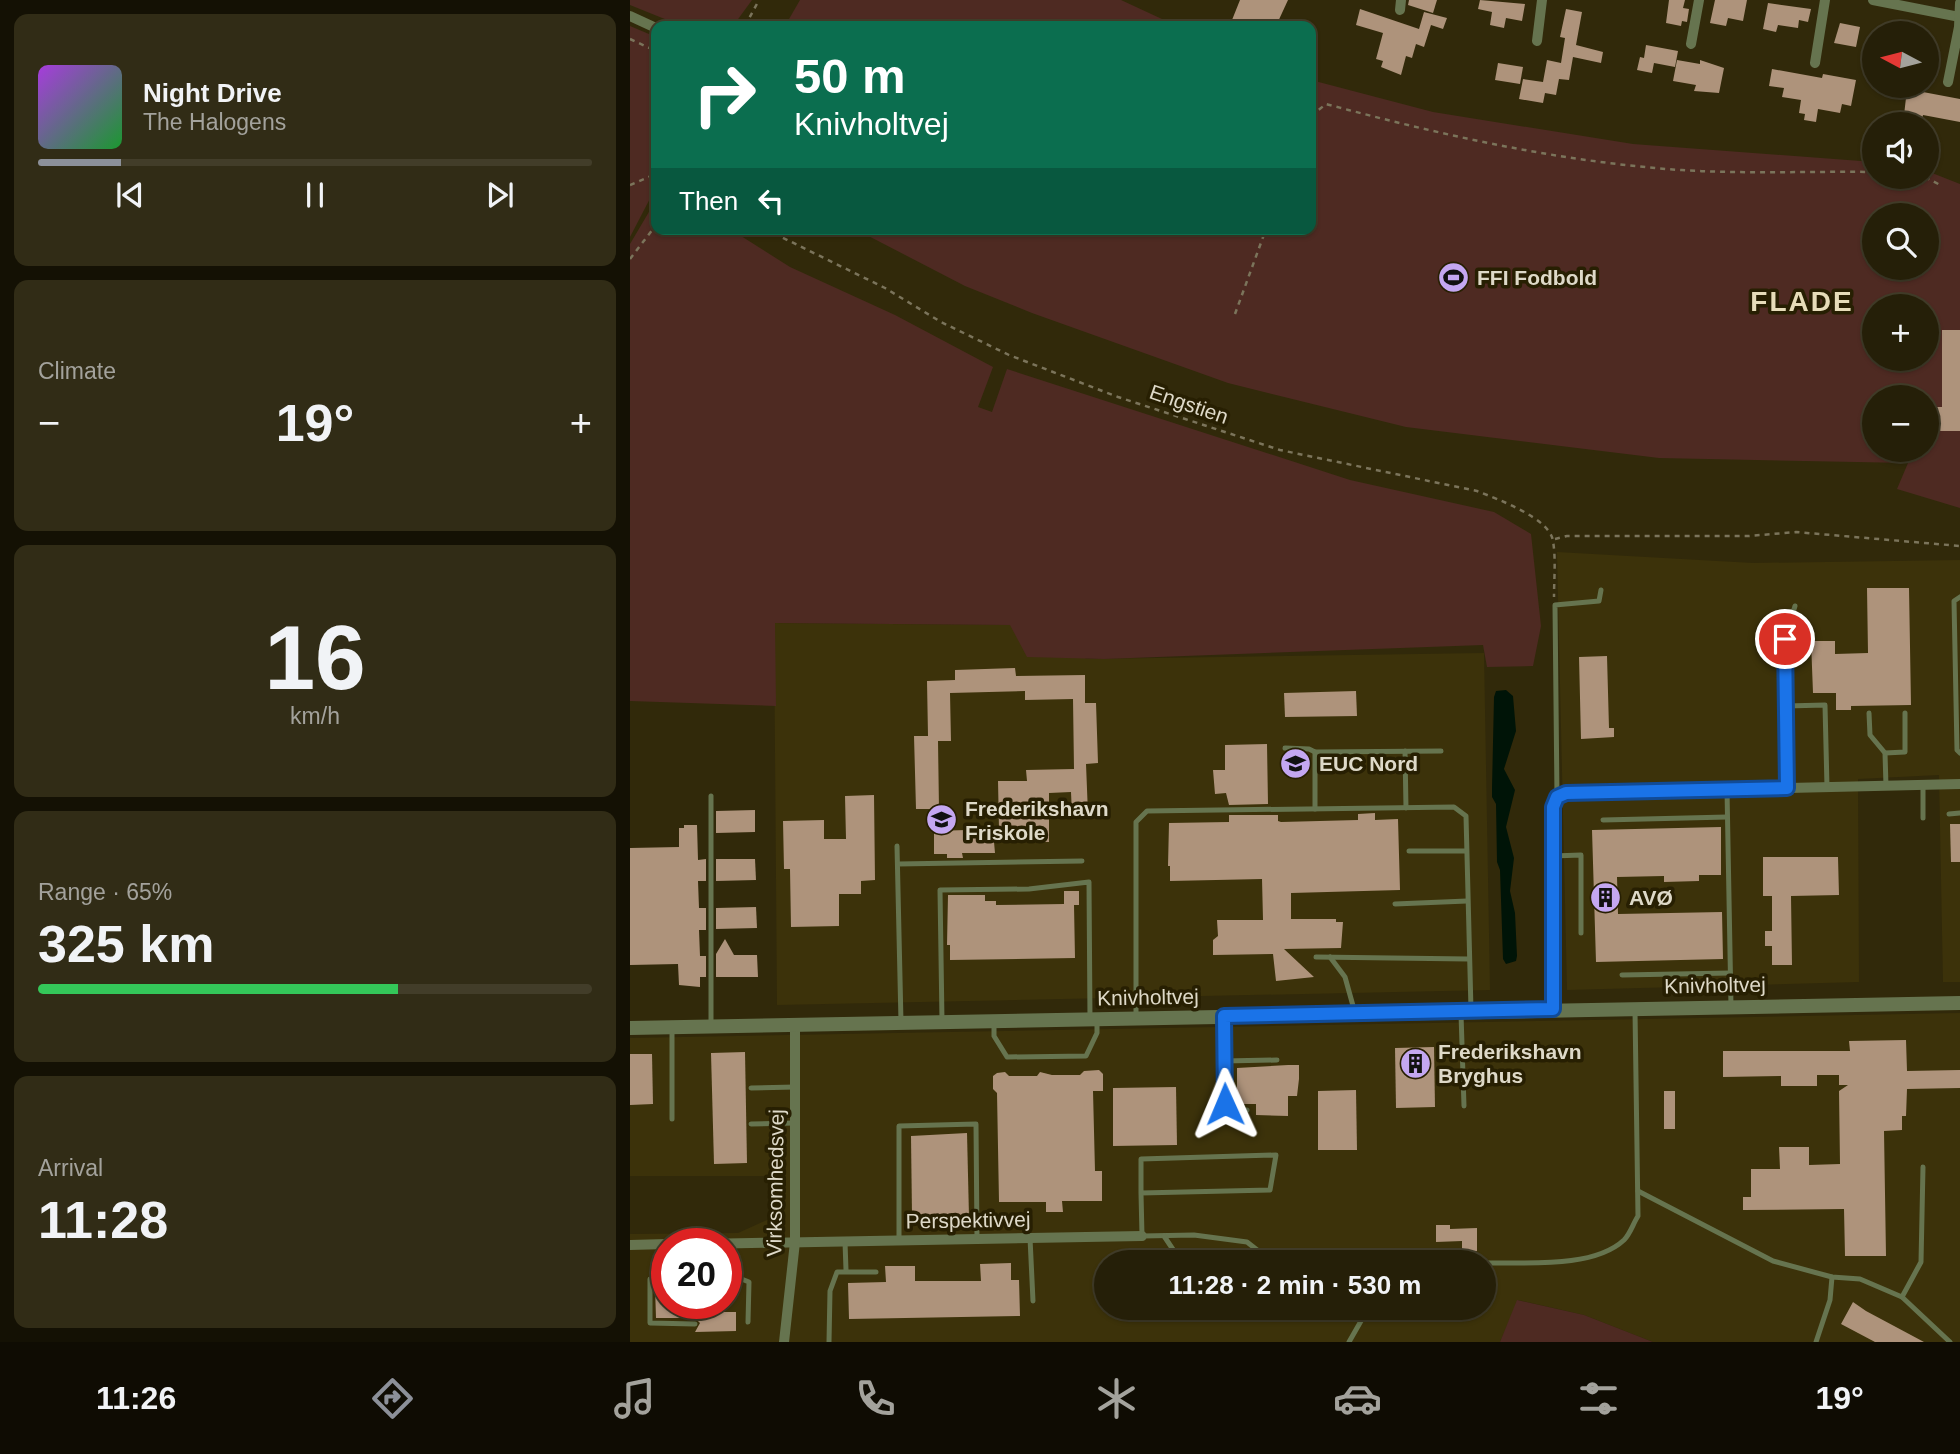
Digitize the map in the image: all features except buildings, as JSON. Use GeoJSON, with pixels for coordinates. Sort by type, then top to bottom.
{"type":"FeatureCollection","features":[{"type":"Feature","properties":{"kind":"street"},"geometry":{"type":"LineString","coordinates":[[1537,41],[1542,0]]}},
{"type":"Feature","properties":{"kind":"street"},"geometry":{"type":"LineString","coordinates":[[1691,44],[1699,0]]}},
{"type":"Feature","properties":{"kind":"street"},"geometry":{"type":"LineString","coordinates":[[1815,63],[1825,0]]}},
{"type":"Feature","properties":{"kind":"street"},"geometry":{"type":"LineString","coordinates":[[1873,0],[1960,16]]}},
{"type":"Feature","properties":{"kind":"street"},"geometry":{"type":"LineString","coordinates":[[1948,82],[1960,3]]}},
{"type":"Feature","properties":{"kind":"street"},"geometry":{"type":"LineString","coordinates":[[630,16],[651,26]]}},
{"type":"Feature","properties":{"kind":"street"},"geometry":{"type":"LineString","coordinates":[[1553,1009],[1553,807],[1557,797],[1566,793],[1960,784]]}},
{"type":"Feature","properties":{"kind":"street","name":"Knivholtvej"},"geometry":{"type":"LineString","coordinates":[[630,1028],[1466,1010],[1960,1003]]}},
{"type":"Feature","properties":{"kind":"street","name":"Virksomhedsvej"},"geometry":{"type":"LineString","coordinates":[[784,1342],[795,1242],[795,1023]]}},
{"type":"Feature","properties":{"kind":"street","name":"Perspektivvej"},"geometry":{"type":"LineString","coordinates":[[742,1244],[1142,1236]]}},
{"type":"Feature","properties":{"kind":"street"},"geometry":{"type":"LineString","coordinates":[[630,1244],[651,1244]]}},
{"type":"Feature","properties":{"kind":"lane"},"geometry":{"type":"LineString","coordinates":[[1557,797],[1555,605],[1599,601],[1601,590]]}},
{"type":"Feature","properties":{"kind":"lane"},"geometry":{"type":"LineString","coordinates":[[1960,597],[1954,601],[1957,750],[1960,752]]}},
{"type":"Feature","properties":{"kind":"lane"},"geometry":{"type":"LineString","coordinates":[[1787,788],[1785,639],[1795,606]]}},
{"type":"Feature","properties":{"kind":"lane"},"geometry":{"type":"LineString","coordinates":[[1786,706],[1825,705],[1827,787]]}},
{"type":"Feature","properties":{"kind":"lane"},"geometry":{"type":"LineString","coordinates":[[1869,713],[1870,734],[1885,753],[1886,786]]}},
{"type":"Feature","properties":{"kind":"lane"},"geometry":{"type":"LineString","coordinates":[[1885,753],[1905,752],[1905,713]]}},
{"type":"Feature","properties":{"kind":"lane"},"geometry":{"type":"LineString","coordinates":[[1285,748],[1309,748],[1315,752],[1441,751]]}},
{"type":"Feature","properties":{"kind":"lane"},"geometry":{"type":"LineString","coordinates":[[1405,751],[1406,808]]}},
{"type":"Feature","properties":{"kind":"lane"},"geometry":{"type":"LineString","coordinates":[[1315,752],[1315,809]]}},
{"type":"Feature","properties":{"kind":"lane"},"geometry":{"type":"LineString","coordinates":[[1923,785],[1923,818]]}},
{"type":"Feature","properties":{"kind":"lane"},"geometry":{"type":"LineString","coordinates":[[1727,790],[1731,1006]]}},
{"type":"Feature","properties":{"kind":"lane"},"geometry":{"type":"LineString","coordinates":[[710,1025],[711,796]]}},
{"type":"Feature","properties":{"kind":"lane"},"geometry":{"type":"LineString","coordinates":[[1136,1018],[1136,822],[1147,811],[1454,807],[1466,816],[1468,959],[1464,1106]]}},
{"type":"Feature","properties":{"kind":"lane"},"geometry":{"type":"LineString","coordinates":[[1949,814],[1960,813]]}},
{"type":"Feature","properties":{"kind":"lane"},"geometry":{"type":"LineString","coordinates":[[1603,820],[1727,817]]}},
{"type":"Feature","properties":{"kind":"lane"},"geometry":{"type":"LineString","coordinates":[[897,846],[901,1022]]}},
{"type":"Feature","properties":{"kind":"lane"},"geometry":{"type":"LineString","coordinates":[[1409,851],[1466,851]]}},
{"type":"Feature","properties":{"kind":"lane"},"geometry":{"type":"LineString","coordinates":[[1553,856],[1581,855],[1581,933]]}},
{"type":"Feature","properties":{"kind":"lane"},"geometry":{"type":"LineString","coordinates":[[898,864],[1082,861]]}},
{"type":"Feature","properties":{"kind":"lane"},"geometry":{"type":"LineString","coordinates":[[942,1022],[940,890],[1029,889],[1089,882],[1093,1019],[1097,1033],[1086,1056],[1007,1057],[994,1036],[994,1021]]}},
{"type":"Feature","properties":{"kind":"lane"},"geometry":{"type":"LineString","coordinates":[[1395,904],[1467,901]]}},
{"type":"Feature","properties":{"kind":"lane"},"geometry":{"type":"LineString","coordinates":[[1316,957],[1468,959]]}},
{"type":"Feature","properties":{"kind":"lane"},"geometry":{"type":"LineString","coordinates":[[1330,957],[1345,977],[1354,1013]]}},
{"type":"Feature","properties":{"kind":"lane"},"geometry":{"type":"LineString","coordinates":[[1622,975],[1730,973]]}},
{"type":"Feature","properties":{"kind":"lane"},"geometry":{"type":"LineString","coordinates":[[1496,1263],[1576,1260],[1602,1254],[1625,1240],[1638,1216],[1635,1007]]}},
{"type":"Feature","properties":{"kind":"lane"},"geometry":{"type":"LineString","coordinates":[[1224,1016],[1225,1104],[1231,1110],[1247,1110]]}},
{"type":"Feature","properties":{"kind":"lane"},"geometry":{"type":"LineString","coordinates":[[672,1026],[672,1119]]}},
{"type":"Feature","properties":{"kind":"lane"},"geometry":{"type":"LineString","coordinates":[[1224,1061],[1277,1060]]}},
{"type":"Feature","properties":{"kind":"lane"},"geometry":{"type":"LineString","coordinates":[[751,1088],[795,1087]]}},
{"type":"Feature","properties":{"kind":"lane"},"geometry":{"type":"LineString","coordinates":[[751,1124],[795,1123]]}},
{"type":"Feature","properties":{"kind":"lane"},"geometry":{"type":"LineString","coordinates":[[899,1240],[899,1126],[976,1124],[977,1239]]}},
{"type":"Feature","properties":{"kind":"lane"},"geometry":{"type":"LineString","coordinates":[[1141,1193],[1270,1190],[1276,1155],[1141,1159],[1141,1193],[1142,1236],[1194,1235],[1247,1242],[1257,1250]]}},
{"type":"Feature","properties":{"kind":"lane"},"geometry":{"type":"LineString","coordinates":[[1902,1297],[1920,1262],[1923,1167]]}},
{"type":"Feature","properties":{"kind":"lane"},"geometry":{"type":"LineString","coordinates":[[1638,1191],[1773,1261],[1832,1277],[1860,1279],[1902,1297],[1950,1342]]}},
{"type":"Feature","properties":{"kind":"lane"},"geometry":{"type":"LineString","coordinates":[[1164,1236],[1173,1250]]}},
{"type":"Feature","properties":{"kind":"lane"},"geometry":{"type":"LineString","coordinates":[[1030,1238],[1033,1301]]}},
{"type":"Feature","properties":{"kind":"lane"},"geometry":{"type":"LineString","coordinates":[[845,1241],[846,1270]]}},
{"type":"Feature","properties":{"kind":"lane"},"geometry":{"type":"LineString","coordinates":[[829,1342],[830,1291],[837,1272],[876,1272]]}},
{"type":"Feature","properties":{"kind":"lane"},"geometry":{"type":"LineString","coordinates":[[1816,1342],[1830,1300],[1832,1277]]}},
{"type":"Feature","properties":{"kind":"lane"},"geometry":{"type":"LineString","coordinates":[[651,1279],[650,1323],[695,1324]]}},
{"type":"Feature","properties":{"kind":"lane"},"geometry":{"type":"LineString","coordinates":[[742,1279],[749,1282],[748,1322]]}},
{"type":"Feature","properties":{"kind":"lane"},"geometry":{"type":"LineString","coordinates":[[1349,1342],[1362,1320]]}},
{"type":"Feature","properties":{"kind":"path"},"geometry":{"type":"LineString","coordinates":[[748,21],[759,0]]}},
{"type":"Feature","properties":{"kind":"path"},"geometry":{"type":"LineString","coordinates":[[630,39],[651,49]]}},
{"type":"Feature","properties":{"kind":"path"},"geometry":{"type":"LineString","coordinates":[[1316,112],[1325,104],[1430,132],[1553,155],[1657,168],[1862,172]]}},
{"type":"Feature","properties":{"kind":"path"},"geometry":{"type":"LineString","coordinates":[[630,185],[651,176]]}},
{"type":"Feature","properties":{"kind":"path"},"geometry":{"type":"LineString","coordinates":[[630,259],[651,232]]}},
{"type":"Feature","properties":{"kind":"path","name":"Engstien"},"geometry":{"type":"LineString","coordinates":[[777,235],[885,288],[941,322],[1009,355],[1118,397],[1280,450],[1477,491],[1505,502],[1547,527],[1553,539]]}},
{"type":"Feature","properties":{"kind":"path"},"geometry":{"type":"LineString","coordinates":[[1235,314],[1264,235]]}},
{"type":"Feature","properties":{"kind":"path"},"geometry":{"type":"LineString","coordinates":[[1555,605],[1553,539],[1567,536],[1749,536],[1796,532],[1960,545]]}},
{"type":"Feature","properties":{"kind":"shaded area"},"geometry":{"type":"Polygon","coordinates":[[[630,0],[752,0],[737,21],[670,21],[630,5],[630,0]]]}},
{"type":"Feature","properties":{"kind":"shaded area"},"geometry":{"type":"Polygon","coordinates":[[[800,0],[1121,0],[1166,21],[788,21],[800,0]]]}},
{"type":"Feature","properties":{"kind":"shaded area"},"geometry":{"type":"Polygon","coordinates":[[[630,26],[651,35],[651,197],[630,237],[630,26]]]}},
{"type":"Feature","properties":{"kind":"shaded area","name":"FFI Fodbold"},"geometry":{"type":"Polygon","coordinates":[[[1316,81],[1433,112],[1633,144],[1862,161],[1862,189],[1939,189],[1939,176],[1960,184],[1960,508],[1897,489],[1908,463],[1659,458],[1406,427],[1228,383],[1032,313],[965,286],[867,235],[1316,235],[1316,81]]]}},
{"type":"Feature","properties":{"kind":"shaded area"},"geometry":{"type":"Polygon","coordinates":[[[651,208],[651,235],[739,235],[790,267],[895,315],[993,367],[978,407],[992,412],[1007,369],[1350,480],[1494,512],[1531,534],[1541,626],[1533,666],[1487,667],[1483,645],[1104,659],[1027,657],[1010,625],[775,623],[776,706],[630,701],[630,244],[651,208]]]}},
{"type":"Feature","properties":{"kind":"shaded area"},"geometry":{"type":"Polygon","coordinates":[[[1557,552],[1753,563],[1960,560],[1960,982],[1943,982],[1939,775],[1858,779],[1859,982],[1567,990],[1557,552]]]}},
{"type":"Feature","properties":{"kind":"shaded area"},"geometry":{"type":"Polygon","coordinates":[[[774,623],[1011,625],[1087,659],[1484,653],[1490,990],[777,1005],[774,623]]]}},
{"type":"Feature","properties":{"kind":"shaded area"},"geometry":{"type":"Polygon","coordinates":[[[1506,690],[1513,696],[1516,731],[1504,769],[1515,790],[1506,827],[1514,858],[1510,891],[1515,913],[1517,956],[1516,961],[1506,964],[1503,959],[1496,804],[1492,797],[1492,788],[1494,697],[1496,691],[1506,690]]]}},
{"type":"Feature","properties":{"kind":"shaded area"},"geometry":{"type":"Polygon","coordinates":[[[1960,1013],[1960,1342],[1653,1342],[1584,1315],[1518,1300],[1500,1342],[630,1342],[630,1234],[651,1234],[651,1319],[742,1319],[742,1231],[778,1215],[780,1176],[630,1176],[630,1038],[1960,1013]]]}},
{"type":"Feature","properties":{"kind":"shaded area"},"geometry":{"type":"Polygon","coordinates":[[[1517,1300],[1584,1315],[1653,1342],[1500,1342],[1517,1300]]]}},
{"type":"Feature","properties":{"kind":"place","name":"FFI Fodbold"},"geometry":{"type":"Point","coordinates":[1454,277]}},
{"type":"Feature","properties":{"kind":"place","name":"EUC Nord"},"geometry":{"type":"Point","coordinates":[1296,763]}},
{"type":"Feature","properties":{"kind":"place","name":"Frederikshavn Friskole"},"geometry":{"type":"Point","coordinates":[942,820]}},
{"type":"Feature","properties":{"kind":"place","name":"AVØ"},"geometry":{"type":"Point","coordinates":[1606,897]}},
{"type":"Feature","properties":{"kind":"place","name":"Frederikshavn Bryghus"},"geometry":{"type":"Point","coordinates":[1415,1063]}},
{"type":"Feature","properties":{"kind":"district","name":"FLADE"},"geometry":{"type":"Point","coordinates":[1802,301]}},
{"type":"Feature","properties":{"kind":"route"},"geometry":{"type":"LineString","coordinates":[[1225,1104],[1224,1016],[1553,1009],[1553,807],[1557,797],[1566,793],[1787,788],[1785,639]]}}]}
